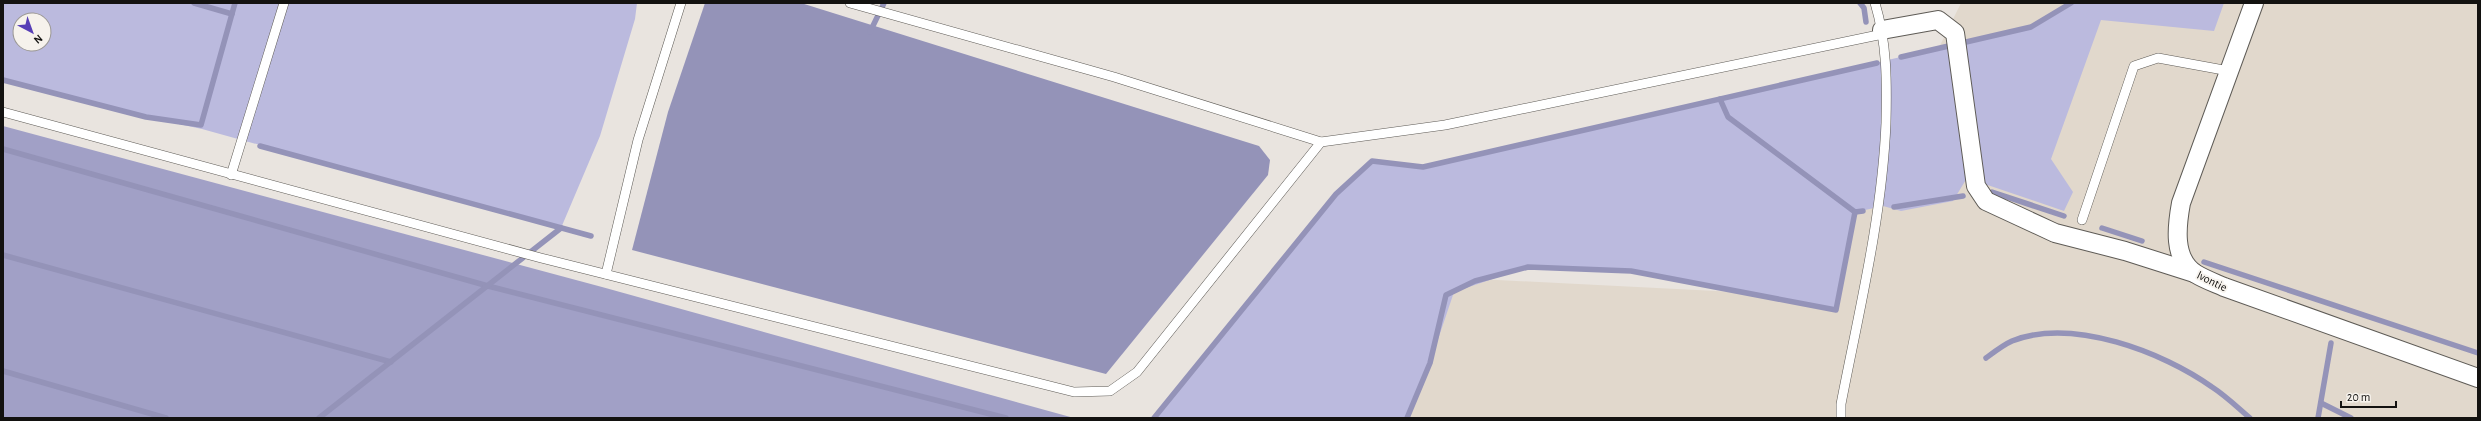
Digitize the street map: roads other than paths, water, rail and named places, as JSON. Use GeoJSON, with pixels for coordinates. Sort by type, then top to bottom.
{"type":"FeatureCollection","features":[{"type":"Feature","properties":{"kind":"street","name":"Ivontie"},"geometry":{"type":"LineString","coordinates":[[2254,3],[2181,203],[2176,228],[2180,253],[2194,273],[2224,287],[2478,378]]}},
{"type":"Feature","properties":{"kind":"street"},"geometry":{"type":"LineString","coordinates":[[1882,32],[1938,20],[1955,33],[1976,186],[1986,201],[2055,232],[2194,273]]}},
{"type":"Feature","properties":{"kind":"lane"},"geometry":{"type":"LineString","coordinates":[[231,174],[284,3]]}},
{"type":"Feature","properties":{"kind":"lane"},"geometry":{"type":"LineString","coordinates":[[606,274],[638,140],[681,3]]}},
{"type":"Feature","properties":{"kind":"lane"},"geometry":{"type":"LineString","coordinates":[[850,3],[1114,77],[1321,142],[1445,125],[1882,32]]}},
{"type":"Feature","properties":{"kind":"lane"},"geometry":{"type":"LineString","coordinates":[[1841,418],[1841,404],[1877,221],[1884,172],[1888,78],[1882,32],[1875,3]]}},
{"type":"Feature","properties":{"kind":"lane"},"geometry":{"type":"LineString","coordinates":[[2082,220],[2134,66],[2158,58],[2229,71]]}},
{"type":"Feature","properties":{"kind":"lane"},"geometry":{"type":"LineString","coordinates":[[3,112],[606,274],[1074,392],[1110,391],[1138,372],[1321,142]]}},
{"type":"Feature","properties":{"kind":"waterway"},"geometry":{"type":"LineString","coordinates":[[194,3],[232,14]]}},
{"type":"Feature","properties":{"kind":"waterway"},"geometry":{"type":"LineString","coordinates":[[3,80],[146,117],[201,125],[235,3]]}},
{"type":"Feature","properties":{"kind":"waterway"},"geometry":{"type":"LineString","coordinates":[[870,32],[884,3]]}},
{"type":"Feature","properties":{"kind":"waterway"},"geometry":{"type":"LineString","coordinates":[[1860,3],[1864,8],[1866,22]]}},
{"type":"Feature","properties":{"kind":"waterway"},"geometry":{"type":"LineString","coordinates":[[1901,57],[2031,27],[2071,3]]}},
{"type":"Feature","properties":{"kind":"waterway"},"geometry":{"type":"LineString","coordinates":[[1154,418],[1336,194],[1372,161],[1423,167],[1877,63]]}},
{"type":"Feature","properties":{"kind":"waterway"},"geometry":{"type":"LineString","coordinates":[[1720,99],[1728,117],[1855,212],[1863,211]]}},
{"type":"Feature","properties":{"kind":"waterway"},"geometry":{"type":"LineString","coordinates":[[260,146],[591,236]]}},
{"type":"Feature","properties":{"kind":"waterway"},"geometry":{"type":"LineString","coordinates":[[3,149],[488,286],[1006,418]]}},
{"type":"Feature","properties":{"kind":"waterway"},"geometry":{"type":"LineString","coordinates":[[1992,192],[2064,216]]}},
{"type":"Feature","properties":{"kind":"waterway"},"geometry":{"type":"LineString","coordinates":[[1894,207],[1963,196]]}},
{"type":"Feature","properties":{"kind":"waterway"},"geometry":{"type":"LineString","coordinates":[[1407,418],[1430,363],[1446,295],[1475,281],[1528,267],[1631,271],[1836,310],[1855,212]]}},
{"type":"Feature","properties":{"kind":"waterway"},"geometry":{"type":"LineString","coordinates":[[319,418],[561,228]]}},
{"type":"Feature","properties":{"kind":"waterway"},"geometry":{"type":"LineString","coordinates":[[2102,228],[2142,241]]}},
{"type":"Feature","properties":{"kind":"waterway"},"geometry":{"type":"LineString","coordinates":[[3,255],[391,362]]}},
{"type":"Feature","properties":{"kind":"waterway"},"geometry":{"type":"LineString","coordinates":[[2204,262],[2478,353]]}},
{"type":"Feature","properties":{"kind":"waterway"},"geometry":{"type":"LineString","coordinates":[[1986,358],[2012,341],[2036,335],[2062,333],[2089,336],[2116,342],[2143,351],[2192,374],[2222,394],[2250,418]]}},
{"type":"Feature","properties":{"kind":"waterway"},"geometry":{"type":"LineString","coordinates":[[2318,418],[2331,343]]}},
{"type":"Feature","properties":{"kind":"waterway"},"geometry":{"type":"LineString","coordinates":[[3,371],[166,418]]}},
{"type":"Feature","properties":{"kind":"waterway"},"geometry":{"type":"LineString","coordinates":[[2321,403],[2351,418]]}}]}
